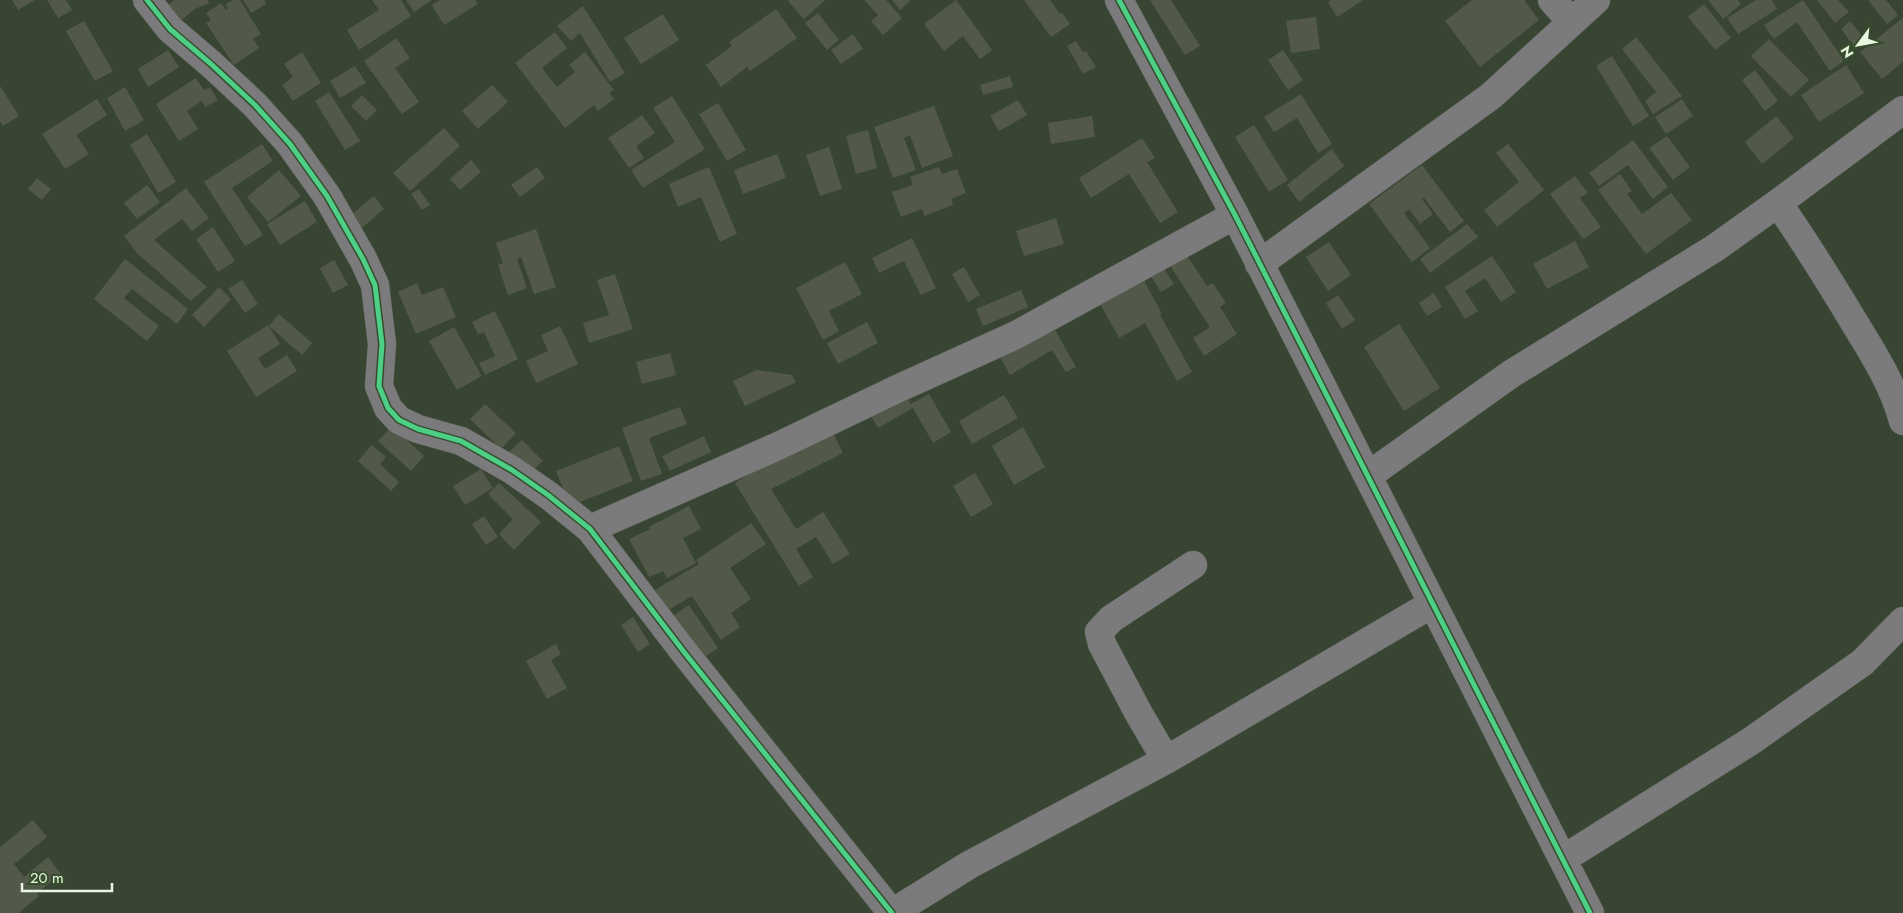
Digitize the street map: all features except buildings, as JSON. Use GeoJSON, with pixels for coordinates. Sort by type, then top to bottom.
{"type":"FeatureCollection","features":[{"type":"Feature","properties":{"kind":"street"},"geometry":{"type":"LineString","coordinates":[[147,0],[170,29],[256,106],[290,144],[332,204],[363,259],[375,285],[382,344],[379,386],[388,408],[399,420],[418,429],[461,441],[512,470],[548,495],[590,530],[684,652],[892,913],[970,865],[1166,760],[1432,604]]}},
{"type":"Feature","properties":{"kind":"street"},"geometry":{"type":"LineString","coordinates":[[1119,0],[1235,215],[1369,475],[1432,604],[1590,913]]}},
{"type":"Feature","properties":{"kind":"street"},"geometry":{"type":"LineString","coordinates":[[1552,0],[1572,22]]}},
{"type":"Feature","properties":{"kind":"street"},"geometry":{"type":"LineString","coordinates":[[1259,264],[1491,96],[1596,0]]}},
{"type":"Feature","properties":{"kind":"street"},"geometry":{"type":"LineString","coordinates":[[1369,475],[1511,374],[1715,248],[1903,110]]}},
{"type":"Feature","properties":{"kind":"street"},"geometry":{"type":"LineString","coordinates":[[1778,203],[1814,256],[1872,351],[1900,408],[1903,421]]}},
{"type":"Feature","properties":{"kind":"street"},"geometry":{"type":"LineString","coordinates":[[590,530],[776,447],[1016,335],[1235,215]]}},
{"type":"Feature","properties":{"kind":"street"},"geometry":{"type":"LineString","coordinates":[[1166,760],[1102,644],[1099,632],[1110,619],[1193,565]]}},
{"type":"Feature","properties":{"kind":"street"},"geometry":{"type":"LineString","coordinates":[[1563,859],[1751,741],[1863,662],[1903,621]]}},
{"type":"Feature","properties":{"kind":"cycle path"},"geometry":{"type":"LineString","coordinates":[[147,0],[170,29],[255,105],[290,144],[327,196],[363,259],[375,285],[382,344],[379,386],[388,408],[399,420],[418,429],[461,441],[512,470],[548,495],[590,529],[684,652],[892,913]]}},
{"type":"Feature","properties":{"kind":"cycle path"},"geometry":{"type":"LineString","coordinates":[[1119,0],[1235,215],[1590,913]]}}]}
